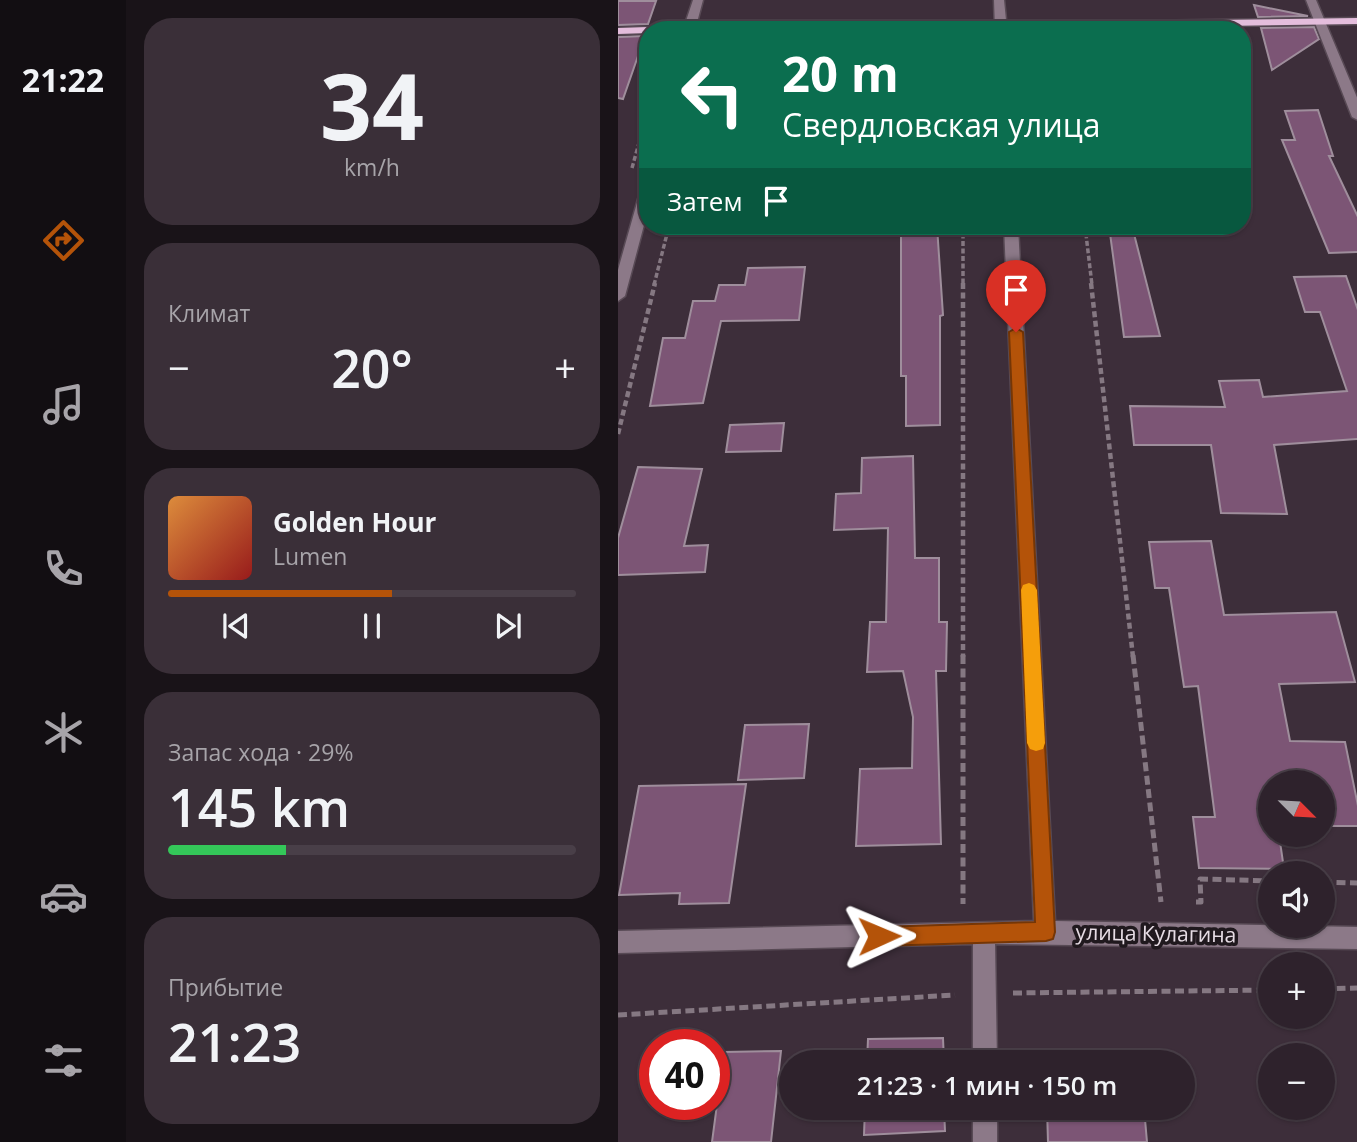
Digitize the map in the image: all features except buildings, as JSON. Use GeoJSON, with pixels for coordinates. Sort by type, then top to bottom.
{"type":"FeatureCollection","features":[{"type":"Feature","properties":{"kind":"main road"},"geometry":{"type":"LineString","coordinates":[[1251,22],[1357,21]]}},
{"type":"Feature","properties":{"kind":"main road"},"geometry":{"type":"LineString","coordinates":[[618,31],[639,30]]}},
{"type":"Feature","properties":{"kind":"street"},"geometry":{"type":"LineString","coordinates":[[690,21],[697,0]]}},
{"type":"Feature","properties":{"kind":"street"},"geometry":{"type":"LineString","coordinates":[[999,0],[1000,21]]}},
{"type":"Feature","properties":{"kind":"street"},"geometry":{"type":"LineString","coordinates":[[1311,0],[1357,117]]}},
{"type":"Feature","properties":{"kind":"street"},"geometry":{"type":"LineString","coordinates":[[618,296],[639,218]]}},
{"type":"Feature","properties":{"kind":"street"},"geometry":{"type":"LineString","coordinates":[[1011,235],[1046,932]]}},
{"type":"Feature","properties":{"kind":"street","name":"улица Кулагина"},"geometry":{"type":"LineString","coordinates":[[618,942],[1046,932],[1357,938]]}},
{"type":"Feature","properties":{"kind":"street"},"geometry":{"type":"LineString","coordinates":[[984,934],[985,1050]]}},
{"type":"Feature","properties":{"kind":"street"},"geometry":{"type":"LineString","coordinates":[[985,1120],[985,1142]]}},
{"type":"Feature","properties":{"kind":"path"},"geometry":{"type":"LineString","coordinates":[[629,178],[639,143]]}},
{"type":"Feature","properties":{"kind":"path"},"geometry":{"type":"LineString","coordinates":[[618,434],[667,235]]}},
{"type":"Feature","properties":{"kind":"path"},"geometry":{"type":"LineString","coordinates":[[963,235],[963,908]]}},
{"type":"Feature","properties":{"kind":"path"},"geometry":{"type":"LineString","coordinates":[[1086,235],[1161,902]]}},
{"type":"Feature","properties":{"kind":"path"},"geometry":{"type":"LineString","coordinates":[[1335,882],[1357,883]]}},
{"type":"Feature","properties":{"kind":"path"},"geometry":{"type":"LineString","coordinates":[[1335,989],[1357,988]]}},
{"type":"Feature","properties":{"kind":"path"},"geometry":{"type":"LineString","coordinates":[[618,1015],[985,994],[1258,990]]}},
{"type":"Feature","properties":{"kind":"slow traffic"},"geometry":{"type":"LineString","coordinates":[[1029,590],[1036,743]]}},
{"type":"Feature","properties":{"kind":"route"},"geometry":{"type":"LineString","coordinates":[[879,936],[1046,932],[1016,332]]}}]}
